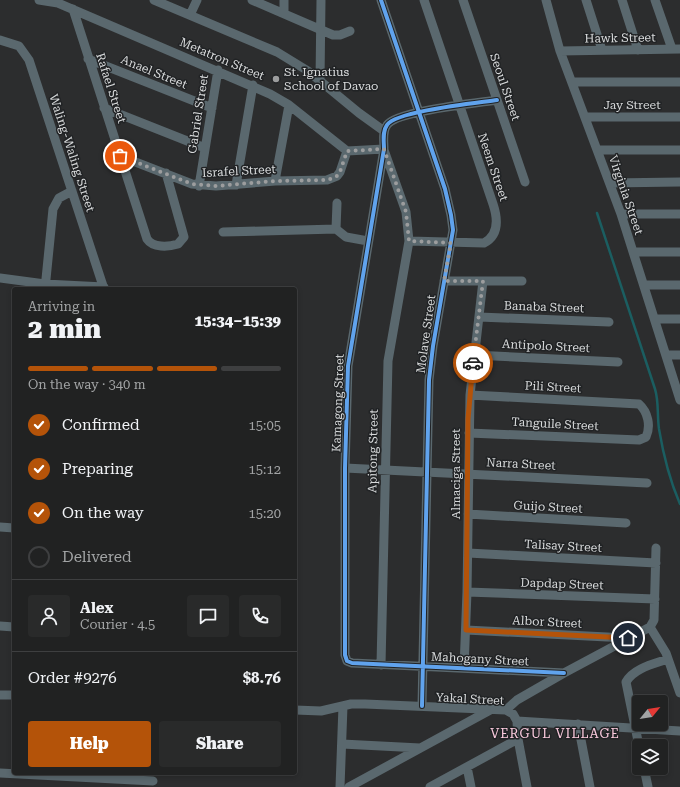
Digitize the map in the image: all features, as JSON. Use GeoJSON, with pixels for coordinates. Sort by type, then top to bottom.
{"type":"FeatureCollection","features":[{"type":"Feature","properties":{"kind":"street","name":"Metatron Street"},"geometry":{"type":"LineString","coordinates":[[39,0],[58,3],[253,85],[289,105],[347,151]]}},
{"type":"Feature","properties":{"kind":"street"},"geometry":{"type":"LineString","coordinates":[[154,0],[277,52],[295,62],[384,131]]}},
{"type":"Feature","properties":{"kind":"street"},"geometry":{"type":"LineString","coordinates":[[190,15],[197,0]]}},
{"type":"Feature","properties":{"kind":"street"},"geometry":{"type":"LineString","coordinates":[[252,0],[320,28],[333,35],[340,35],[350,31]]}},
{"type":"Feature","properties":{"kind":"street"},"geometry":{"type":"LineString","coordinates":[[284,0],[284,13]]}},
{"type":"Feature","properties":{"kind":"street"},"geometry":{"type":"LineString","coordinates":[[320,80],[321,0]]}},
{"type":"Feature","properties":{"kind":"street","name":"Molave Street"},"geometry":{"type":"LineString","coordinates":[[381,0],[448,201],[453,230],[430,369],[426,472],[422,706]]}},
{"type":"Feature","properties":{"kind":"street","name":"Neem Street"},"geometry":{"type":"LineString","coordinates":[[424,0],[496,213],[497,223],[493,236],[484,243],[451,243]]}},
{"type":"Feature","properties":{"kind":"street","name":"Seoul Street"},"geometry":{"type":"LineString","coordinates":[[463,0],[525,182]]}},
{"type":"Feature","properties":{"kind":"street","name":"Virginia Street"},"geometry":{"type":"LineString","coordinates":[[546,0],[560,51],[621,214],[679,390],[680,400]]}},
{"type":"Feature","properties":{"kind":"street"},"geometry":{"type":"LineString","coordinates":[[586,0],[602,50]]}},
{"type":"Feature","properties":{"kind":"street"},"geometry":{"type":"LineString","coordinates":[[622,0],[638,50]]}},
{"type":"Feature","properties":{"kind":"street"},"geometry":{"type":"LineString","coordinates":[[655,0],[676,49]]}},
{"type":"Feature","properties":{"kind":"street","name":"Rafael Street"},"geometry":{"type":"LineString","coordinates":[[73,9],[146,239],[149,243],[157,246],[178,244],[184,237],[166,173]]}},
{"type":"Feature","properties":{"kind":"street","name":"Waling-Waling Street"},"geometry":{"type":"LineString","coordinates":[[0,40],[19,46],[29,60],[104,287]]}},
{"type":"Feature","properties":{"kind":"street","name":"Hawk Street"},"geometry":{"type":"LineString","coordinates":[[560,51],[676,49]]}},
{"type":"Feature","properties":{"kind":"street","name":"Anael Street"},"geometry":{"type":"LineString","coordinates":[[88,59],[212,108]]}},
{"type":"Feature","properties":{"kind":"street","name":"Gabriel Street"},"geometry":{"type":"LineString","coordinates":[[199,186],[218,70]]}},
{"type":"Feature","properties":{"kind":"street"},"geometry":{"type":"LineString","coordinates":[[572,82],[680,82]]}},
{"type":"Feature","properties":{"kind":"street"},"geometry":{"type":"LineString","coordinates":[[236,185],[253,85]]}},
{"type":"Feature","properties":{"kind":"street"},"geometry":{"type":"LineString","coordinates":[[347,151],[384,149],[384,131],[387,124],[395,119],[419,113],[497,100]]}},
{"type":"Feature","properties":{"kind":"street"},"geometry":{"type":"LineString","coordinates":[[275,181],[289,105]]}},
{"type":"Feature","properties":{"kind":"street"},"geometry":{"type":"LineString","coordinates":[[104,108],[205,148]]}},
{"type":"Feature","properties":{"kind":"street","name":"Jay Street"},"geometry":{"type":"LineString","coordinates":[[585,117],[680,117]]}},
{"type":"Feature","properties":{"kind":"street","name":"Apitong Street"},"geometry":{"type":"LineString","coordinates":[[381,665],[388,361],[409,241],[406,212],[384,149]]}},
{"type":"Feature","properties":{"kind":"street","name":"Kamagong Street"},"geometry":{"type":"LineString","coordinates":[[347,661],[345,655],[345,468],[348,366],[384,149]]}},
{"type":"Feature","properties":{"kind":"street"},"geometry":{"type":"LineString","coordinates":[[598,150],[680,150]]}},
{"type":"Feature","properties":{"kind":"street","name":"Israfel Street"},"geometry":{"type":"LineString","coordinates":[[120,156],[199,186],[332,179],[340,172],[347,151]]}},
{"type":"Feature","properties":{"kind":"street"},"geometry":{"type":"LineString","coordinates":[[610,183],[680,182]]}},
{"type":"Feature","properties":{"kind":"street"},"geometry":{"type":"LineString","coordinates":[[45,286],[53,209],[59,198],[72,191]]}},
{"type":"Feature","properties":{"kind":"street"},"geometry":{"type":"LineString","coordinates":[[336,229],[337,203]]}},
{"type":"Feature","properties":{"kind":"street"},"geometry":{"type":"LineString","coordinates":[[621,214],[680,214]]}},
{"type":"Feature","properties":{"kind":"street"},"geometry":{"type":"LineString","coordinates":[[223,232],[336,229],[346,237],[368,241]]}},
{"type":"Feature","properties":{"kind":"street"},"geometry":{"type":"LineString","coordinates":[[409,241],[451,243]]}},
{"type":"Feature","properties":{"kind":"street"},"geometry":{"type":"LineString","coordinates":[[633,252],[680,252]]}},
{"type":"Feature","properties":{"kind":"street"},"geometry":{"type":"LineString","coordinates":[[0,278],[45,286],[74,287]]}},
{"type":"Feature","properties":{"kind":"street"},"geometry":{"type":"LineString","coordinates":[[444,281],[522,281]]}},
{"type":"Feature","properties":{"kind":"street","name":"Almaciga Street"},"geometry":{"type":"LineString","coordinates":[[464,668],[468,553],[470,395],[483,281]]}},
{"type":"Feature","properties":{"kind":"street"},"geometry":{"type":"LineString","coordinates":[[644,285],[680,285]]}},
{"type":"Feature","properties":{"kind":"street","name":"Banaba Street"},"geometry":{"type":"LineString","coordinates":[[479,317],[609,322]]}},
{"type":"Feature","properties":{"kind":"street"},"geometry":{"type":"LineString","coordinates":[[655,319],[680,319]]}},
{"type":"Feature","properties":{"kind":"street","name":"Antipolo Street"},"geometry":{"type":"LineString","coordinates":[[474,355],[618,362]]}},
{"type":"Feature","properties":{"kind":"street"},"geometry":{"type":"LineString","coordinates":[[667,356],[680,355]]}},
{"type":"Feature","properties":{"kind":"street","name":"Pili Street"},"geometry":{"type":"LineString","coordinates":[[470,395],[635,404],[642,407],[646,414],[647,433],[646,437],[640,440]]}},
{"type":"Feature","properties":{"kind":"street","name":"Tanguile Street"},"geometry":{"type":"LineString","coordinates":[[469,433],[640,440]]}},
{"type":"Feature","properties":{"kind":"street","name":"Narra Street"},"geometry":{"type":"LineString","coordinates":[[345,468],[647,483]]}},
{"type":"Feature","properties":{"kind":"street","name":"Guijo Street"},"geometry":{"type":"LineString","coordinates":[[468,514],[626,523]]}},
{"type":"Feature","properties":{"kind":"street"},"geometry":{"type":"LineString","coordinates":[[0,527],[12,528]]}},
{"type":"Feature","properties":{"kind":"street"},"geometry":{"type":"LineString","coordinates":[[506,710],[517,700],[650,627],[654,620],[656,548]]}},
{"type":"Feature","properties":{"kind":"street","name":"Talisay Street"},"geometry":{"type":"LineString","coordinates":[[468,553],[656,563]]}},
{"type":"Feature","properties":{"kind":"street","name":"Dapdap Street"},"geometry":{"type":"LineString","coordinates":[[467,592],[655,599]]}},
{"type":"Feature","properties":{"kind":"street"},"geometry":{"type":"LineString","coordinates":[[0,626],[12,627]]}},
{"type":"Feature","properties":{"kind":"street"},"geometry":{"type":"LineString","coordinates":[[650,627],[663,646],[680,693]]}},
{"type":"Feature","properties":{"kind":"street","name":"Albor Street"},"geometry":{"type":"LineString","coordinates":[[466,630],[628,638]]}},
{"type":"Feature","properties":{"kind":"street"},"geometry":{"type":"LineString","coordinates":[[632,712],[626,682],[629,677],[639,670],[668,659]]}},
{"type":"Feature","properties":{"kind":"street","name":"Mahogany Street"},"geometry":{"type":"LineString","coordinates":[[347,661],[352,663],[381,665],[564,673]]}},
{"type":"Feature","properties":{"kind":"street"},"geometry":{"type":"LineString","coordinates":[[0,695],[12,695]]}},
{"type":"Feature","properties":{"kind":"street","name":"Yakal Street"},"geometry":{"type":"LineString","coordinates":[[297,710],[321,711],[343,706],[365,704],[492,709],[506,710],[513,714],[517,721]]}},
{"type":"Feature","properties":{"kind":"street"},"geometry":{"type":"LineString","coordinates":[[340,787],[343,706]]}},
{"type":"Feature","properties":{"kind":"street"},"geometry":{"type":"LineString","coordinates":[[349,787],[492,709]]}},
{"type":"Feature","properties":{"kind":"street"},"geometry":{"type":"LineString","coordinates":[[527,787],[518,739],[517,721],[632,727]]}},
{"type":"Feature","properties":{"kind":"street"},"geometry":{"type":"LineString","coordinates":[[578,724],[590,787]]}},
{"type":"Feature","properties":{"kind":"street"},"geometry":{"type":"LineString","coordinates":[[668,730],[680,731]]}},
{"type":"Feature","properties":{"kind":"street"},"geometry":{"type":"LineString","coordinates":[[430,787],[518,739]]}},
{"type":"Feature","properties":{"kind":"street"},"geometry":{"type":"LineString","coordinates":[[342,744],[421,748]]}},
{"type":"Feature","properties":{"kind":"street"},"geometry":{"type":"LineString","coordinates":[[467,767],[471,787]]}},
{"type":"Feature","properties":{"kind":"street"},"geometry":{"type":"LineString","coordinates":[[0,773],[12,774]]}},
{"type":"Feature","properties":{"kind":"street"},"geometry":{"type":"LineString","coordinates":[[38,775],[153,781]]}},
{"type":"Feature","properties":{"kind":"street"},"geometry":{"type":"LineString","coordinates":[[645,775],[648,787]]}},
{"type":"Feature","properties":{"kind":"waterway"},"geometry":{"type":"LineString","coordinates":[[597,213],[655,389],[659,429],[663,448],[670,476],[680,504]]}},
{"type":"Feature","properties":{"kind":"cycle path"},"geometry":{"type":"LineString","coordinates":[[381,0],[445,189],[453,230],[433,346],[429,380],[422,706]]}},
{"type":"Feature","properties":{"kind":"cycle path"},"geometry":{"type":"LineString","coordinates":[[497,100],[438,108],[405,116],[393,120],[387,125],[384,131],[384,149],[348,366],[345,468],[345,655],[347,661],[352,663],[564,673]]}},
{"type":"Feature","properties":{"kind":"way so far"},"geometry":{"type":"LineString","coordinates":[[120,156],[192,184],[199,186],[216,186],[275,181],[328,180],[337,176],[340,172],[347,151],[384,149],[406,212],[409,241],[451,243],[444,281],[483,281],[473,363]]}},
{"type":"Feature","properties":{"kind":"place","name":"St. Ignatius School of Davao"},"geometry":{"type":"Point","coordinates":[276,79]}},
{"type":"Feature","properties":{"kind":"district","name":"VERGUL VILLAGE"},"geometry":{"type":"Point","coordinates":[555,733]}},
{"type":"Feature","properties":{"kind":"route"},"geometry":{"type":"LineString","coordinates":[[473,363],[468,419],[468,553],[466,630],[628,638]]}}]}
